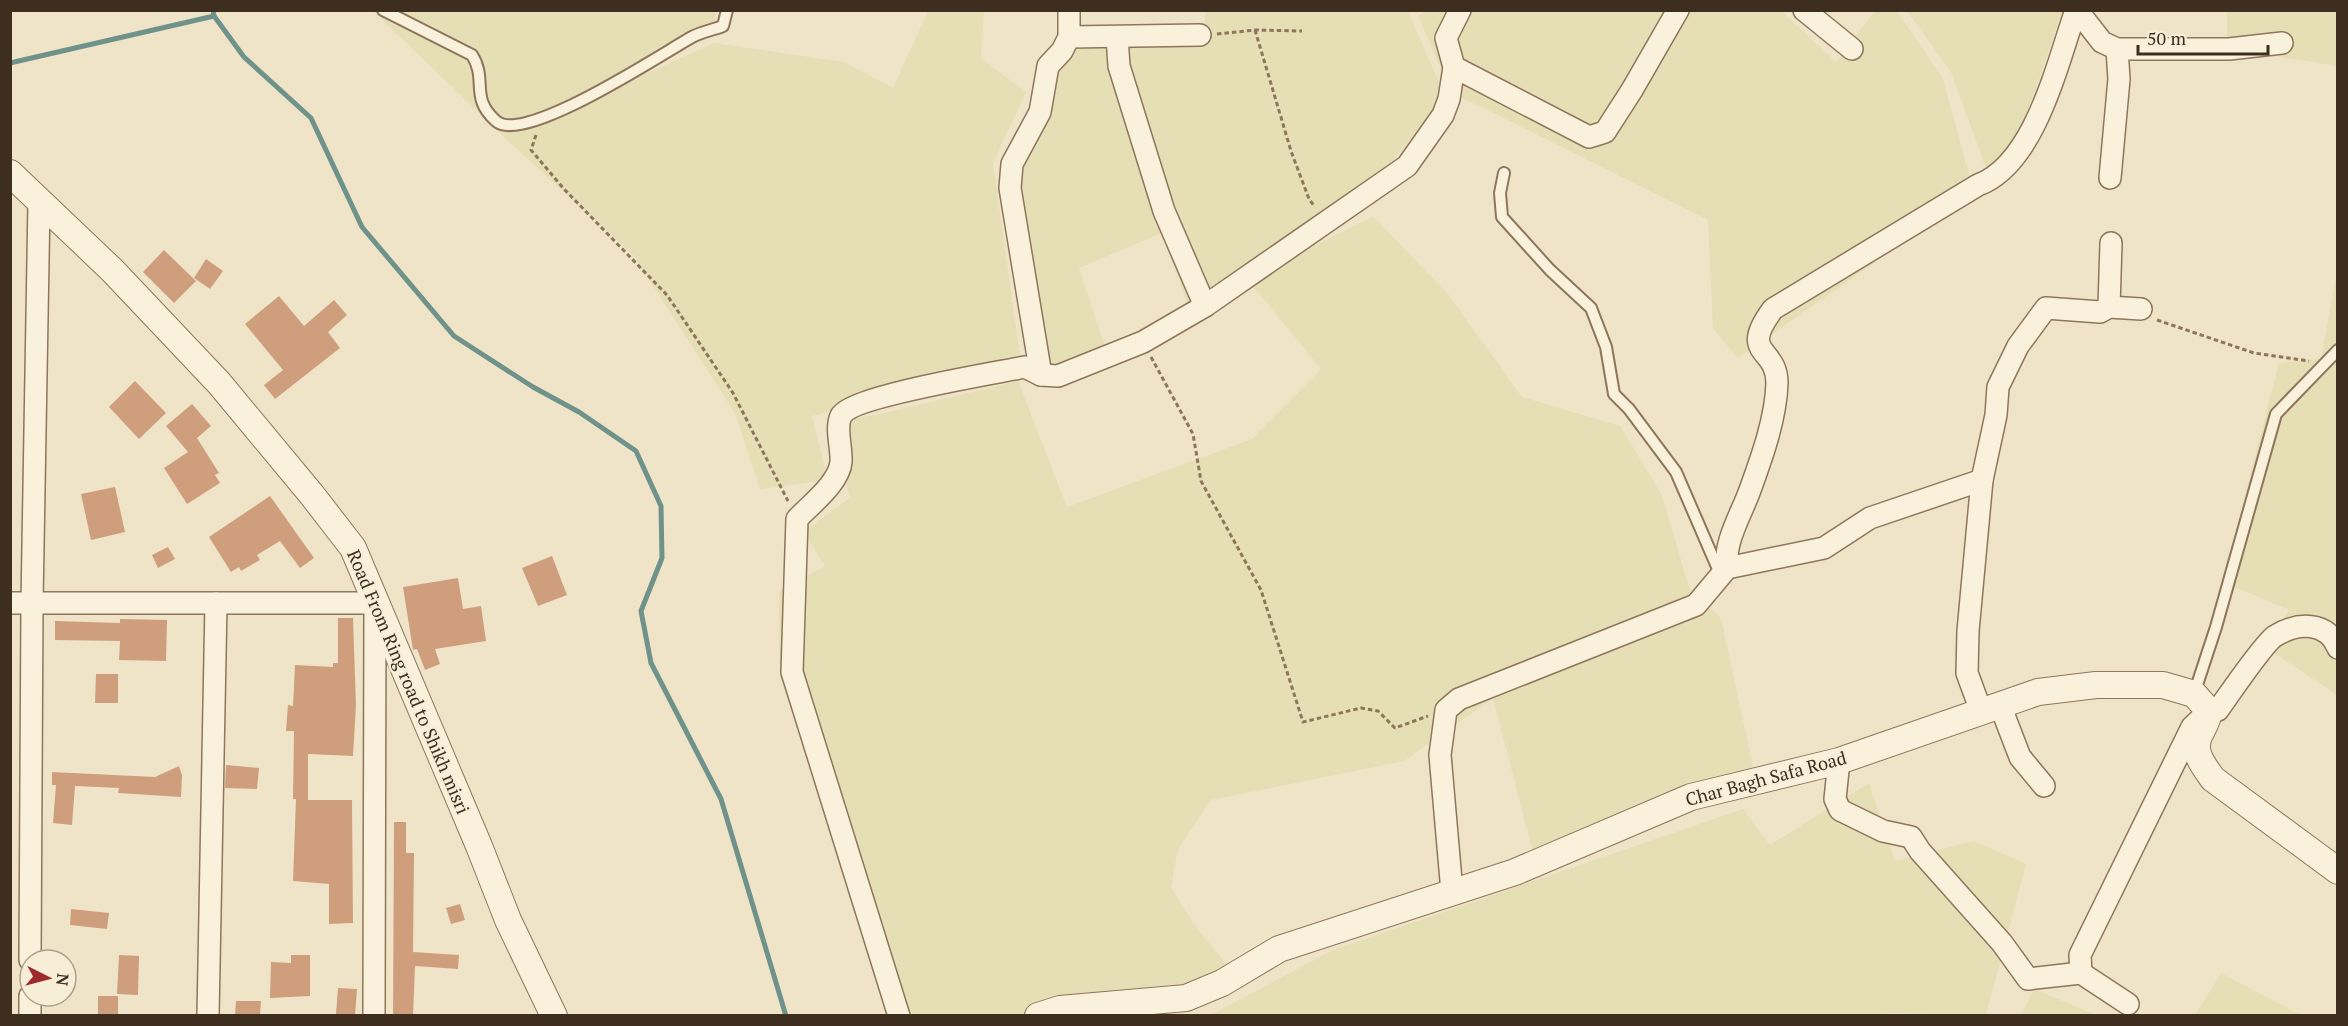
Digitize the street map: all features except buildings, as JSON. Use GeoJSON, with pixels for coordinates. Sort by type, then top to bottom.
{"type":"FeatureCollection","features":[{"type":"Feature","properties":{"kind":"street"},"geometry":{"type":"LineString","coordinates":[[1041,375],[1010,188],[1012,164],[1040,112],[1048,66],[1062,51],[1069,37],[1070,10]]}},
{"type":"Feature","properties":{"kind":"street"},"geometry":{"type":"LineString","coordinates":[[899,1016],[792,672],[797,519],[830,485],[841,464],[839,421],[842,413],[868,400],[1025,367],[1041,375],[1058,376],[1143,342],[1205,306],[1407,166],[1443,115],[1449,99],[1454,67],[1446,38],[1460,10]]}},
{"type":"Feature","properties":{"kind":"street"},"geometry":{"type":"LineString","coordinates":[[1454,67],[1589,137],[1605,132],[1632,90],[1677,10]]}},
{"type":"Feature","properties":{"kind":"street"},"geometry":{"type":"LineString","coordinates":[[1804,10],[1852,50]]}},
{"type":"Feature","properties":{"kind":"street"},"geometry":{"type":"LineString","coordinates":[[2077,10],[2102,42],[2117,49],[2229,49],[2282,43]]}},
{"type":"Feature","properties":{"kind":"street"},"geometry":{"type":"LineString","coordinates":[[1452,892],[1440,755],[1446,710],[1459,699],[1696,605],[1724,572],[1726,552],[1751,488],[1770,425],[1777,381],[1771,364],[1758,344],[1760,327],[1773,309],[1978,185],[1989,181],[2008,167],[2036,121],[2077,10]]}},
{"type":"Feature","properties":{"kind":"street"},"geometry":{"type":"LineString","coordinates":[[1069,37],[1200,35]]}},
{"type":"Feature","properties":{"kind":"street"},"geometry":{"type":"LineString","coordinates":[[1117,37],[1119,66],[1164,211],[1205,306]]}},
{"type":"Feature","properties":{"kind":"street"},"geometry":{"type":"LineString","coordinates":[[2110,178],[2119,79],[2117,49]]}},
{"type":"Feature","properties":{"kind":"street","name":"Road From Ring road to Shikh misri"},"geometry":{"type":"LineString","coordinates":[[10,174],[112,270],[219,383],[353,548],[508,920],[554,1016]]}},
{"type":"Feature","properties":{"kind":"street"},"geometry":{"type":"LineString","coordinates":[[30,948],[32,603],[39,202]]}},
{"type":"Feature","properties":{"kind":"street"},"geometry":{"type":"LineString","coordinates":[[2109,307],[2111,243]]}},
{"type":"Feature","properties":{"kind":"street"},"geometry":{"type":"LineString","coordinates":[[2044,786],[2020,757],[1967,673],[1968,631],[1982,480],[1996,415],[1998,387],[2025,336],[2046,308],[2100,312],[2109,307],[2141,309]]}},
{"type":"Feature","properties":{"kind":"street"},"geometry":{"type":"LineString","coordinates":[[1724,572],[1824,548],[1870,518],[1982,480]]}},
{"type":"Feature","properties":{"kind":"street"},"geometry":{"type":"LineString","coordinates":[[10,603],[375,603],[374,1016]]}},
{"type":"Feature","properties":{"kind":"street"},"geometry":{"type":"LineString","coordinates":[[208,1016],[216,603]]}},
{"type":"Feature","properties":{"kind":"street"},"geometry":{"type":"LineString","coordinates":[[2202,702],[2218,710],[2274,636],[2302,625],[2322,628],[2334,640],[2337,648]]}},
{"type":"Feature","properties":{"kind":"street","name":"Char Bagh Safa Road"},"geometry":{"type":"LineString","coordinates":[[1038,1016],[1060,1009],[1185,998],[1222,983],[1279,950],[1515,872],[1691,797],[1839,761],[2037,692],[2096,685],[2163,685],[2202,702]]}},
{"type":"Feature","properties":{"kind":"street"},"geometry":{"type":"LineString","coordinates":[[2202,702],[2208,719],[2198,737],[2197,758],[2213,779],[2337,872]]}},
{"type":"Feature","properties":{"kind":"street"},"geometry":{"type":"LineString","coordinates":[[2081,973],[2080,955],[2192,727],[2202,702]]}},
{"type":"Feature","properties":{"kind":"street"},"geometry":{"type":"LineString","coordinates":[[1839,761],[1836,799],[1840,810],[1883,831],[1911,837],[1920,851],[2002,943],[2028,979],[2081,973],[2128,1004]]}},
{"type":"Feature","properties":{"kind":"lane"},"geometry":{"type":"LineString","coordinates":[[383,10],[472,55],[478,64],[482,107],[498,124],[519,126],[606,89],[695,35],[723,27],[727,10]]}},
{"type":"Feature","properties":{"kind":"lane"},"geometry":{"type":"LineString","coordinates":[[1504,173],[1500,193],[1502,217],[1550,270],[1591,308],[1606,347],[1614,394],[1629,409],[1676,472],[1724,572]]}},
{"type":"Feature","properties":{"kind":"lane"},"geometry":{"type":"LineString","coordinates":[[2202,702],[2216,627],[2276,414],[2337,350]]}},
{"type":"Feature","properties":{"kind":"path"},"geometry":{"type":"LineString","coordinates":[[1200,35],[1255,30],[1302,31]]}},
{"type":"Feature","properties":{"kind":"path"},"geometry":{"type":"LineString","coordinates":[[1255,30],[1292,151],[1310,199],[1326,222]]}},
{"type":"Feature","properties":{"kind":"path"},"geometry":{"type":"LineString","coordinates":[[548,114],[543,126],[533,138],[531,150],[564,189],[668,294],[733,393],[797,519]]}},
{"type":"Feature","properties":{"kind":"path"},"geometry":{"type":"LineString","coordinates":[[2141,309],[2156,320],[2254,353],[2326,363]]}},
{"type":"Feature","properties":{"kind":"path"},"geometry":{"type":"LineString","coordinates":[[1143,342],[1193,434],[1201,481],[1261,590],[1304,722],[1361,708],[1378,711],[1395,728],[1446,710]]}},
{"type":"Feature","properties":{"kind":"shaded area"},"geometry":{"type":"Polygon","coordinates":[[[1427,10],[1781,11],[1836,62],[1875,11],[1897,11],[1943,79],[1974,193],[1738,358],[1713,329],[1708,220],[1451,92],[1418,16],[1427,10]]]}},
{"type":"Feature","properties":{"kind":"shaded area"},"geometry":{"type":"Polygon","coordinates":[[[373,11],[716,11],[714,32],[523,129],[714,43],[844,62],[893,88],[928,11],[984,11],[981,58],[1026,92],[993,163],[1021,363],[812,416],[828,480],[760,489],[735,413],[633,255],[504,137],[373,11]]]}},
{"type":"Feature","properties":{"kind":"shaded area"},"geometry":{"type":"Polygon","coordinates":[[[1206,11],[1408,11],[1445,96],[1353,211],[1188,305],[1162,233],[1079,268],[1108,356],[1036,385],[1016,298],[1008,180],[1073,29],[1203,39],[1206,11]]]}},
{"type":"Feature","properties":{"kind":"shaded area"},"geometry":{"type":"Polygon","coordinates":[[[1907,11],[2062,11],[2037,86],[1995,193],[1951,72],[1907,11]]]}},
{"type":"Feature","properties":{"kind":"shaded area"},"geometry":{"type":"Polygon","coordinates":[[[2227,11],[2337,11],[2337,66],[2227,49],[2227,11]]]}},
{"type":"Feature","properties":{"kind":"shaded area"},"geometry":{"type":"Polygon","coordinates":[[[1373,216],[1448,294],[1522,397],[1620,426],[1662,495],[1690,591],[1721,618],[1757,785],[1535,860],[1493,698],[1404,761],[1211,800],[1178,849],[1171,887],[1193,923],[1232,971],[1188,1000],[1039,1016],[899,1015],[780,677],[779,591],[825,566],[803,532],[850,498],[830,423],[885,413],[1018,381],[1067,507],[1252,439],[1321,369],[1248,280],[1373,216]]]}},
{"type":"Feature","properties":{"kind":"shaded area"},"geometry":{"type":"Polygon","coordinates":[[[2337,271],[2337,695],[2265,647],[2289,610],[2223,582],[2279,363],[2321,359],[2337,271]]]}},
{"type":"Feature","properties":{"kind":"shaded area"},"geometry":{"type":"Polygon","coordinates":[[[1869,783],[1895,861],[1974,841],[2026,864],[1986,1015],[1887,1013],[1886,1016],[1209,1016],[1333,950],[1743,809],[1770,845],[1869,783]]]}},
{"type":"Feature","properties":{"kind":"shaded area"},"geometry":{"type":"Polygon","coordinates":[[[2221,973],[2301,1015],[2195,1015],[2221,973]]]}},
{"type":"Feature","properties":{"kind":"shaded area"},"geometry":{"type":"Polygon","coordinates":[[[2034,989],[2096,1015],[2021,1015],[2034,989]]]}},
{"type":"Feature","properties":{"kind":"waterway"},"geometry":{"type":"LineString","coordinates":[[213,10],[214,16],[244,57],[311,118],[362,227],[454,336],[533,387],[579,412],[636,451],[661,506],[662,558],[641,611],[651,663],[721,799],[786,1016]]}},
{"type":"Feature","properties":{"kind":"waterway"},"geometry":{"type":"LineString","coordinates":[[10,63],[214,16]]}}]}
